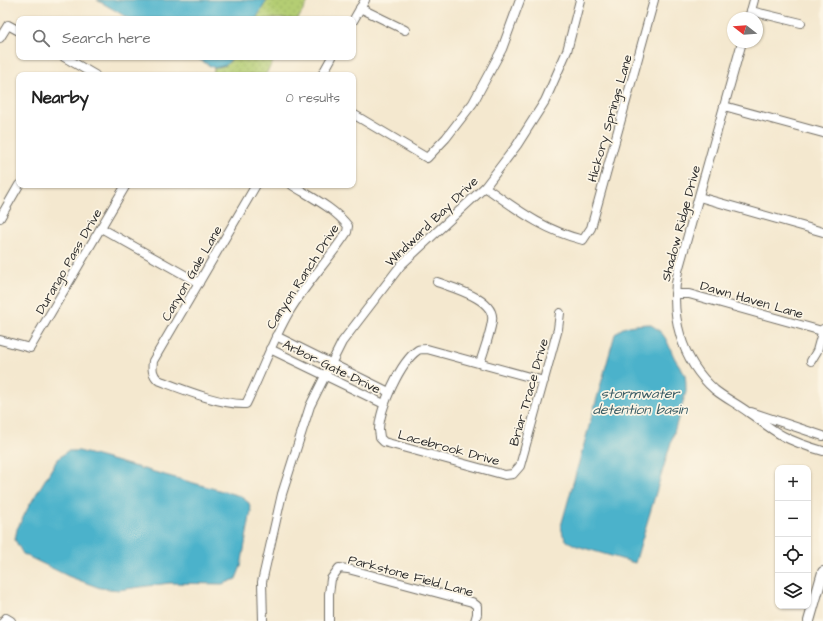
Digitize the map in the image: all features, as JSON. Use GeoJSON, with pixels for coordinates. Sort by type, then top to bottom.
{"type":"FeatureCollection","features":[{"type":"Feature","properties":{"kind":"main road"},"geometry":{"type":"LineString","coordinates":[[809,621],[823,572]]}},
{"type":"Feature","properties":{"kind":"street"},"geometry":{"type":"LineString","coordinates":[[356,16],[365,0]]}},
{"type":"Feature","properties":{"kind":"street"},"geometry":{"type":"LineString","coordinates":[[356,116],[427,158],[446,138],[473,103],[502,49],[520,0]]}},
{"type":"Feature","properties":{"kind":"street","name":"Windward Bay Drive"},"geometry":{"type":"LineString","coordinates":[[263,621],[262,582],[282,494],[310,406],[342,342],[400,265],[485,187],[517,145],[545,101],[567,51],[580,0]]}},
{"type":"Feature","properties":{"kind":"street","name":"Hickory Springs Lane"},"geometry":{"type":"LineString","coordinates":[[485,187],[530,219],[563,235],[583,240],[591,228],[654,0]]}},
{"type":"Feature","properties":{"kind":"street"},"geometry":{"type":"LineString","coordinates":[[751,12],[754,0]]}},
{"type":"Feature","properties":{"kind":"street"},"geometry":{"type":"LineString","coordinates":[[360,8],[405,30]]}},
{"type":"Feature","properties":{"kind":"street"},"geometry":{"type":"LineString","coordinates":[[763,16],[801,23]]}},
{"type":"Feature","properties":{"kind":"street"},"geometry":{"type":"LineString","coordinates":[[0,38],[8,25],[16,29]]}},
{"type":"Feature","properties":{"kind":"street","name":"Shadow Ridge Drive"},"geometry":{"type":"LineString","coordinates":[[740,48],[678,271],[674,294],[678,331],[692,363],[715,390],[784,437],[823,451]]}},
{"type":"Feature","properties":{"kind":"street"},"geometry":{"type":"LineString","coordinates":[[68,60],[85,72]]}},
{"type":"Feature","properties":{"kind":"street"},"geometry":{"type":"LineString","coordinates":[[324,72],[330,60]]}},
{"type":"Feature","properties":{"kind":"street"},"geometry":{"type":"LineString","coordinates":[[724,106],[823,134]]}},
{"type":"Feature","properties":{"kind":"street"},"geometry":{"type":"LineString","coordinates":[[0,218],[17,188]]}},
{"type":"Feature","properties":{"kind":"street","name":"Durango Pass Drive"},"geometry":{"type":"LineString","coordinates":[[0,340],[30,348],[124,188]]}},
{"type":"Feature","properties":{"kind":"street","name":"Canyon Gale Lane"},"geometry":{"type":"LineString","coordinates":[[246,404],[236,405],[200,395],[158,380],[153,375],[152,369],[153,361],[254,188]]}},
{"type":"Feature","properties":{"kind":"street","name":"Canyon Ranch Drive"},"geometry":{"type":"LineString","coordinates":[[246,404],[276,336],[304,290],[347,232],[348,226],[343,220],[297,188]]}},
{"type":"Feature","properties":{"kind":"street"},"geometry":{"type":"LineString","coordinates":[[699,197],[823,232]]}},
{"type":"Feature","properties":{"kind":"street"},"geometry":{"type":"LineString","coordinates":[[101,228],[199,283]]}},
{"type":"Feature","properties":{"kind":"street"},"geometry":{"type":"LineString","coordinates":[[437,282],[469,294],[484,302],[492,312],[492,320],[480,363]]}},
{"type":"Feature","properties":{"kind":"street","name":"Dawn Haven Lane"},"geometry":{"type":"LineString","coordinates":[[674,294],[689,294],[823,330]]}},
{"type":"Feature","properties":{"kind":"street","name":"Briar Trace Drive"},"geometry":{"type":"LineString","coordinates":[[513,474],[520,466],[558,330],[560,313]]}},
{"type":"Feature","properties":{"kind":"street"},"geometry":{"type":"LineString","coordinates":[[811,362],[817,351],[823,330]]}},
{"type":"Feature","properties":{"kind":"street","name":"Arbor Gate Drive"},"geometry":{"type":"LineString","coordinates":[[276,336],[389,392]]}},
{"type":"Feature","properties":{"kind":"street"},"geometry":{"type":"LineString","coordinates":[[384,404],[399,373],[410,356],[419,349],[427,349],[544,381]]}},
{"type":"Feature","properties":{"kind":"street","name":"Arbor Gate Drive"},"geometry":{"type":"LineString","coordinates":[[270,350],[384,404]]}},
{"type":"Feature","properties":{"kind":"street","name":"Lacebrook Drive"},"geometry":{"type":"LineString","coordinates":[[384,404],[379,429],[380,438],[384,442],[505,475],[513,474]]}},
{"type":"Feature","properties":{"kind":"street","name":"Shadow Ridge Drive"},"geometry":{"type":"LineString","coordinates":[[747,411],[823,436]]}},
{"type":"Feature","properties":{"kind":"street","name":"Parkstone Field Lane"},"geometry":{"type":"LineString","coordinates":[[329,621],[329,594],[331,579],[339,568],[348,569],[472,602],[477,606],[475,621]]}},
{"type":"Feature","properties":{"kind":"green space"},"geometry":{"type":"Polygon","coordinates":[[[267,0],[309,0],[300,16],[258,16],[267,0]]]}},
{"type":"Feature","properties":{"kind":"green space"},"geometry":{"type":"Polygon","coordinates":[[[230,60],[274,60],[267,72],[213,72],[214,68],[226,65],[230,60]]]}},
{"type":"Feature","properties":{"kind":"water"},"geometry":{"type":"Polygon","coordinates":[[[97,0],[267,0],[258,16],[125,16],[97,0]]]}},
{"type":"Feature","properties":{"kind":"water"},"geometry":{"type":"Polygon","coordinates":[[[200,60],[230,60],[226,65],[214,68],[200,60]]]}},
{"type":"Feature","properties":{"kind":"water","name":"stormwater detention basin"},"geometry":{"type":"Polygon","coordinates":[[[649,324],[660,331],[666,339],[685,376],[686,392],[635,563],[577,546],[567,541],[563,535],[561,526],[615,334],[622,328],[649,324]]]}},
{"type":"Feature","properties":{"kind":"water"},"geometry":{"type":"Polygon","coordinates":[[[67,451],[79,451],[240,496],[249,503],[251,511],[241,566],[236,579],[223,584],[169,583],[119,590],[100,588],[68,576],[23,554],[15,540],[17,529],[57,460],[67,451]]]}}]}
